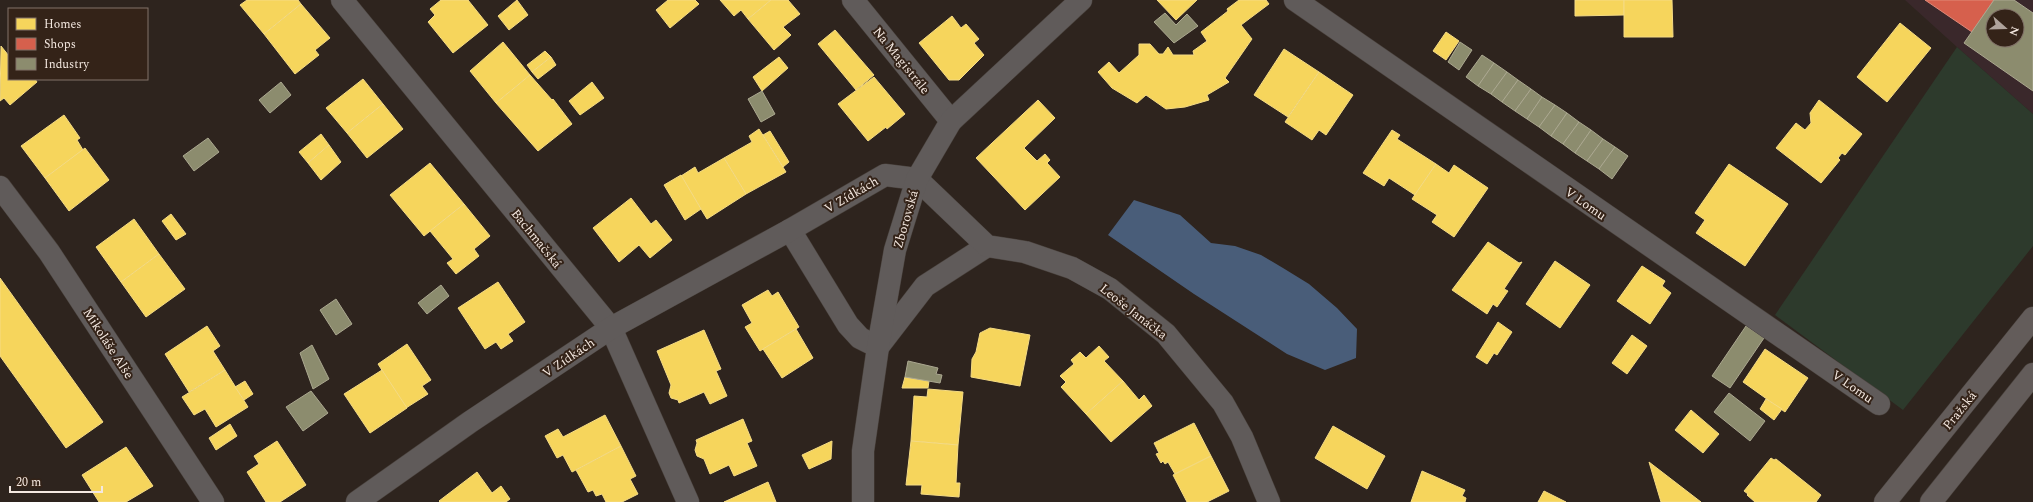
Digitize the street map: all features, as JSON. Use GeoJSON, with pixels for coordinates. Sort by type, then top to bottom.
{"type":"FeatureCollection","features":[{"type":"Feature","properties":{"kind":"street","name":"Bachmačská"},"geometry":{"type":"LineString","coordinates":[[342,0],[611,328],[688,502]]}},
{"type":"Feature","properties":{"kind":"street","name":"Na Magistrále"},"geometry":{"type":"LineString","coordinates":[[852,0],[951,121]]}},
{"type":"Feature","properties":{"kind":"street","name":"Zborovská"},"geometry":{"type":"LineString","coordinates":[[862,502],[863,451],[878,347],[895,250],[916,179],[951,121],[1081,0]]}},
{"type":"Feature","properties":{"kind":"street","name":"V Lomu"},"geometry":{"type":"LineString","coordinates":[[1295,0],[1879,404]]}},
{"type":"Feature","properties":{"kind":"street","name":"V Zídkách"},"geometry":{"type":"LineString","coordinates":[[357,502],[470,422],[611,328],[790,230],[885,175],[916,179]]}},
{"type":"Feature","properties":{"kind":"street"},"geometry":{"type":"LineString","coordinates":[[790,230],[848,325],[860,338],[878,347],[925,286],[988,246],[916,179]]}},
{"type":"Feature","properties":{"kind":"street","name":"Mikoláše Alše"},"geometry":{"type":"LineString","coordinates":[[0,187],[49,252],[213,502]]}},
{"type":"Feature","properties":{"kind":"street","name":"Leoše Janáčka"},"geometry":{"type":"LineString","coordinates":[[988,246],[1025,252],[1072,268],[1110,289],[1166,334],[1223,403],[1246,444],[1269,502]]}},
{"type":"Feature","properties":{"kind":"street","name":"Pražská"},"geometry":{"type":"LineString","coordinates":[[1885,502],[2033,318]]}},
{"type":"Feature","properties":{"kind":"street"},"geometry":{"type":"LineString","coordinates":[[1931,502],[2033,374]]}},
{"type":"Feature","properties":{"kind":"shaded area"},"geometry":{"type":"Polygon","coordinates":[[[1905,0],[2033,0],[2033,114],[1957,47],[1905,0]]]}},
{"type":"Feature","properties":{"kind":"green space"},"geometry":{"type":"Polygon","coordinates":[[[1957,47],[2033,114],[2033,246],[1903,410],[1775,315],[1957,47]]]}},
{"type":"Feature","properties":{"kind":"water"},"geometry":{"type":"Polygon","coordinates":[[[1134,200],[1180,215],[1211,243],[1235,246],[1261,255],[1309,284],[1337,308],[1357,329],[1356,358],[1325,370],[1287,354],[1194,294],[1108,235],[1134,200]]]}},
{"type":"Feature","properties":{"kind":"building: Homes"},"geometry":{"type":"Polygon","coordinates":[[[247,0],[298,0],[301,4],[264,34],[240,5],[247,0]]]}},
{"type":"Feature","properties":{"kind":"building: Homes"},"geometry":{"type":"Polygon","coordinates":[[[441,0],[468,0],[488,25],[453,53],[428,22],[435,15],[430,9],[441,0]]]}},
{"type":"Feature","properties":{"kind":"building: Homes"},"geometry":{"type":"Polygon","coordinates":[[[517,0],[528,15],[509,30],[498,16],[517,0]]]}},
{"type":"Feature","properties":{"kind":"building: Homes"},"geometry":{"type":"Polygon","coordinates":[[[668,0],[695,0],[699,4],[670,28],[656,10],[668,0]]]}},
{"type":"Feature","properties":{"kind":"building: Homes"},"geometry":{"type":"Polygon","coordinates":[[[720,0],[771,0],[748,19],[741,10],[734,16],[720,0]]]}},
{"type":"Feature","properties":{"kind":"building: Homes"},"geometry":{"type":"Polygon","coordinates":[[[771,0],[788,0],[800,14],[783,27],[791,35],[774,50],[748,19],[771,0]]]}},
{"type":"Feature","properties":{"kind":"building: Homes"},"geometry":{"type":"Polygon","coordinates":[[[1157,0],[1197,0],[1176,20],[1157,0]]]}},
{"type":"Feature","properties":{"kind":"building: Homes"},"geometry":{"type":"Polygon","coordinates":[[[1239,0],[1266,0],[1269,4],[1241,25],[1252,39],[1225,78],[1229,82],[1207,95],[1209,100],[1185,107],[1166,109],[1146,95],[1137,103],[1112,88],[1098,72],[1109,62],[1119,73],[1139,55],[1139,44],[1150,44],[1159,54],[1163,54],[1168,47],[1173,55],[1194,55],[1193,51],[1207,41],[1201,32],[1228,11],[1227,9],[1239,0]]]}},
{"type":"Feature","properties":{"kind":"building: Homes"},"geometry":{"type":"Polygon","coordinates":[[[1575,0],[1624,0],[1624,15],[1575,16],[1575,0]]]}},
{"type":"Feature","properties":{"kind":"building: Homes"},"geometry":{"type":"Polygon","coordinates":[[[1624,0],[1672,0],[1673,37],[1624,37],[1624,0]]]}},
{"type":"Feature","properties":{"kind":"building: Homes"},"geometry":{"type":"Polygon","coordinates":[[[301,4],[330,38],[315,50],[319,55],[295,74],[264,34],[301,4]]]}},
{"type":"Feature","properties":{"kind":"building: Homes"},"geometry":{"type":"Polygon","coordinates":[[[952,16],[961,28],[966,24],[979,39],[974,43],[984,55],[959,80],[949,80],[919,43],[952,16]]]}},
{"type":"Feature","properties":{"kind":"building: Homes"},"geometry":{"type":"Polygon","coordinates":[[[1900,23],[1931,48],[1887,102],[1857,77],[1900,23]]]}},
{"type":"Feature","properties":{"kind":"building: Homes"},"geometry":{"type":"Polygon","coordinates":[[[835,30],[874,75],[856,90],[818,44],[835,30]]]}},
{"type":"Feature","properties":{"kind":"building: Homes"},"geometry":{"type":"Polygon","coordinates":[[[1446,32],[1459,41],[1446,60],[1433,51],[1446,32]]]}},
{"type":"Feature","properties":{"kind":"building: Homes"},"geometry":{"type":"Polygon","coordinates":[[[503,42],[530,75],[496,103],[470,71],[503,42]]]}},
{"type":"Feature","properties":{"kind":"building: Homes"},"geometry":{"type":"Polygon","coordinates":[[[1,46],[8,55],[8,80],[36,80],[37,82],[10,105],[4,98],[0,101],[1,46]]]}},
{"type":"Feature","properties":{"kind":"building: Homes"},"geometry":{"type":"Polygon","coordinates":[[[1284,49],[1319,72],[1288,117],[1254,95],[1284,49]]]}},
{"type":"Feature","properties":{"kind":"building: Homes"},"geometry":{"type":"Polygon","coordinates":[[[545,51],[551,57],[532,72],[527,65],[545,51]]]}},
{"type":"Feature","properties":{"kind":"building: Homes"},"geometry":{"type":"Polygon","coordinates":[[[551,57],[556,65],[538,79],[532,72],[551,57]]]}},
{"type":"Feature","properties":{"kind":"building: Homes"},"geometry":{"type":"Polygon","coordinates":[[[779,57],[788,68],[762,91],[753,77],[779,57]]]}},
{"type":"Feature","properties":{"kind":"building: Homes"},"geometry":{"type":"Polygon","coordinates":[[[1319,72],[1353,95],[1326,135],[1319,130],[1312,140],[1285,122],[1319,72]]]}},
{"type":"Feature","properties":{"kind":"building: Homes"},"geometry":{"type":"Polygon","coordinates":[[[530,75],[552,100],[553,99],[572,124],[538,151],[496,103],[530,75]]]}},
{"type":"Feature","properties":{"kind":"building: Homes"},"geometry":{"type":"Polygon","coordinates":[[[874,77],[905,114],[887,129],[886,127],[868,141],[838,104],[874,77]]]}},
{"type":"Feature","properties":{"kind":"building: Homes"},"geometry":{"type":"Polygon","coordinates":[[[363,79],[383,104],[347,133],[326,108],[363,79]]]}},
{"type":"Feature","properties":{"kind":"building: Homes"},"geometry":{"type":"Polygon","coordinates":[[[592,82],[604,98],[580,115],[569,101],[592,82]]]}},
{"type":"Feature","properties":{"kind":"building: Homes"},"geometry":{"type":"Polygon","coordinates":[[[1038,100],[1055,118],[1024,148],[1037,161],[1045,154],[1050,160],[1047,163],[1060,177],[1025,210],[976,158],[1038,100]]]}},
{"type":"Feature","properties":{"kind":"building: Homes"},"geometry":{"type":"Polygon","coordinates":[[[1819,100],[1862,134],[1845,155],[1842,153],[1838,158],[1840,160],[1821,183],[1776,148],[1796,123],[1805,130],[1811,123],[1810,113],[1819,100]]]}},
{"type":"Feature","properties":{"kind":"building: Homes"},"geometry":{"type":"Polygon","coordinates":[[[383,104],[403,129],[367,158],[347,133],[383,104]]]}},
{"type":"Feature","properties":{"kind":"building: Homes"},"geometry":{"type":"Polygon","coordinates":[[[64,115],[80,138],[77,140],[83,150],[45,178],[21,146],[64,115]]]}},
{"type":"Feature","properties":{"kind":"building: Homes"},"geometry":{"type":"Polygon","coordinates":[[[759,129],[786,172],[746,194],[724,158],[752,142],[749,136],[759,129]]]}},
{"type":"Feature","properties":{"kind":"building: Homes"},"geometry":{"type":"Polygon","coordinates":[[[1392,130],[1400,135],[1397,139],[1436,164],[1415,195],[1389,178],[1384,186],[1363,173],[1392,130]]]}},
{"type":"Feature","properties":{"kind":"building: Homes"},"geometry":{"type":"Polygon","coordinates":[[[770,131],[789,162],[783,167],[763,135],[770,131]]]}},
{"type":"Feature","properties":{"kind":"building: Homes"},"geometry":{"type":"Polygon","coordinates":[[[321,134],[329,145],[308,163],[299,152],[321,134]]]}},
{"type":"Feature","properties":{"kind":"building: Homes"},"geometry":{"type":"Polygon","coordinates":[[[329,145],[341,162],[321,180],[308,163],[329,145]]]}},
{"type":"Feature","properties":{"kind":"building: Homes"},"geometry":{"type":"Polygon","coordinates":[[[85,148],[109,180],[69,211],[45,178],[85,148]]]}},
{"type":"Feature","properties":{"kind":"building: Homes"},"geometry":{"type":"Polygon","coordinates":[[[724,158],[746,194],[707,219],[681,176],[695,167],[698,173],[724,158]]]}},
{"type":"Feature","properties":{"kind":"building: Homes"},"geometry":{"type":"Polygon","coordinates":[[[430,163],[464,204],[424,236],[390,195],[430,163]]]}},
{"type":"Feature","properties":{"kind":"building: Homes"},"geometry":{"type":"Polygon","coordinates":[[[1436,164],[1449,173],[1454,165],[1488,188],[1454,237],[1432,222],[1437,215],[1412,199],[1436,164]]]}},
{"type":"Feature","properties":{"kind":"building: Homes"},"geometry":{"type":"Polygon","coordinates":[[[1729,164],[1788,204],[1745,266],[1696,233],[1705,220],[1695,213],[1729,164]]]}},
{"type":"Feature","properties":{"kind":"building: Homes"},"geometry":{"type":"Polygon","coordinates":[[[681,175],[701,209],[685,220],[664,185],[681,175]]]}},
{"type":"Feature","properties":{"kind":"building: Homes"},"geometry":{"type":"Polygon","coordinates":[[[631,198],[651,224],[656,220],[672,240],[650,258],[639,245],[619,262],[593,228],[631,198]]]}},
{"type":"Feature","properties":{"kind":"building: Homes"},"geometry":{"type":"Polygon","coordinates":[[[464,204],[490,236],[474,249],[479,256],[456,274],[447,263],[453,259],[430,231],[464,204]]]}},
{"type":"Feature","properties":{"kind":"building: Homes"},"geometry":{"type":"Polygon","coordinates":[[[171,214],[186,234],[176,240],[162,221],[171,214]]]}},
{"type":"Feature","properties":{"kind":"building: Homes"},"geometry":{"type":"Polygon","coordinates":[[[134,219],[159,254],[121,282],[96,247],[134,219]]]}},
{"type":"Feature","properties":{"kind":"building: Homes"},"geometry":{"type":"Polygon","coordinates":[[[1488,242],[1519,263],[1522,262],[1504,289],[1508,291],[1497,307],[1493,304],[1487,314],[1452,290],[1488,242]]]}},
{"type":"Feature","properties":{"kind":"building: Homes"},"geometry":{"type":"Polygon","coordinates":[[[159,254],[185,289],[146,317],[121,282],[159,254]]]}},
{"type":"Feature","properties":{"kind":"building: Homes"},"geometry":{"type":"Polygon","coordinates":[[[1555,261],[1590,285],[1560,328],[1526,304],[1555,261]]]}},
{"type":"Feature","properties":{"kind":"building: Homes"},"geometry":{"type":"Polygon","coordinates":[[[1642,266],[1665,281],[1662,286],[1671,293],[1650,324],[1617,301],[1642,266]]]}},
{"type":"Feature","properties":{"kind":"building: Homes"},"geometry":{"type":"Polygon","coordinates":[[[0,278],[103,422],[66,448],[0,356],[0,278]]]}},
{"type":"Feature","properties":{"kind":"building: Homes"},"geometry":{"type":"Polygon","coordinates":[[[498,282],[525,322],[508,334],[513,341],[501,349],[496,342],[485,349],[458,308],[498,282]]]}},
{"type":"Feature","properties":{"kind":"building: Homes"},"geometry":{"type":"Polygon","coordinates":[[[768,290],[772,296],[778,292],[799,327],[760,351],[745,327],[752,323],[742,305],[768,290]]]}},
{"type":"Feature","properties":{"kind":"building: Homes"},"geometry":{"type":"Polygon","coordinates":[[[1498,322],[1512,332],[1497,355],[1494,353],[1487,364],[1476,357],[1498,322]]]}},
{"type":"Feature","properties":{"kind":"building: Homes"},"geometry":{"type":"Polygon","coordinates":[[[207,326],[220,346],[213,351],[225,370],[189,392],[165,354],[207,326]]]}},
{"type":"Feature","properties":{"kind":"building: Homes"},"geometry":{"type":"Polygon","coordinates":[[[990,328],[1030,335],[1020,386],[971,377],[972,359],[976,352],[980,333],[990,328]]]}},
{"type":"Feature","properties":{"kind":"building: Homes"},"geometry":{"type":"Polygon","coordinates":[[[796,329],[813,358],[782,378],[763,349],[796,329]]]}},
{"type":"Feature","properties":{"kind":"building: Homes"},"geometry":{"type":"Polygon","coordinates":[[[704,330],[721,369],[716,371],[727,396],[710,404],[704,392],[679,403],[678,400],[671,398],[669,393],[671,385],[657,351],[704,330]]]}},
{"type":"Feature","properties":{"kind":"building: Homes"},"geometry":{"type":"Polygon","coordinates":[[[1632,335],[1647,346],[1627,374],[1612,363],[1632,335]]]}},
{"type":"Feature","properties":{"kind":"building: Homes"},"geometry":{"type":"Polygon","coordinates":[[[407,344],[431,380],[422,386],[428,394],[406,408],[378,364],[407,344]]]}},
{"type":"Feature","properties":{"kind":"building: Homes"},"geometry":{"type":"Polygon","coordinates":[[[1099,346],[1109,357],[1104,361],[1123,381],[1086,414],[1061,387],[1066,382],[1060,376],[1074,364],[1071,360],[1080,352],[1086,358],[1099,346]]]}},
{"type":"Feature","properties":{"kind":"building: Homes"},"geometry":{"type":"Polygon","coordinates":[[[1765,349],[1808,378],[1785,412],[1743,382],[1765,349]]]}},
{"type":"Feature","properties":{"kind":"building: Homes"},"geometry":{"type":"Polygon","coordinates":[[[225,370],[248,407],[216,427],[205,409],[194,415],[182,397],[225,370]]]}},
{"type":"Feature","properties":{"kind":"building: Homes"},"geometry":{"type":"Polygon","coordinates":[[[382,370],[407,408],[370,433],[344,394],[382,370]]]}},
{"type":"Feature","properties":{"kind":"building: Homes"},"geometry":{"type":"Polygon","coordinates":[[[905,377],[929,381],[928,388],[902,388],[905,377]]]}},
{"type":"Feature","properties":{"kind":"building: Homes"},"geometry":{"type":"Polygon","coordinates":[[[245,381],[253,394],[244,400],[235,387],[245,381]]]}},
{"type":"Feature","properties":{"kind":"building: Homes"},"geometry":{"type":"Polygon","coordinates":[[[1123,381],[1139,400],[1144,395],[1152,406],[1111,442],[1086,414],[1123,381]]]}},
{"type":"Feature","properties":{"kind":"building: Homes"},"geometry":{"type":"Polygon","coordinates":[[[928,389],[963,392],[958,445],[911,441],[914,396],[927,397],[928,389]]]}},
{"type":"Feature","properties":{"kind":"building: Homes"},"geometry":{"type":"Polygon","coordinates":[[[1766,399],[1782,409],[1774,420],[1760,409],[1766,399]]]}},
{"type":"Feature","properties":{"kind":"building: Homes"},"geometry":{"type":"Polygon","coordinates":[[[1691,410],[1719,434],[1703,453],[1675,430],[1691,410]]]}},
{"type":"Feature","properties":{"kind":"building: Homes"},"geometry":{"type":"Polygon","coordinates":[[[605,415],[621,446],[572,472],[563,455],[557,458],[545,436],[558,429],[563,437],[605,415]]]}},
{"type":"Feature","properties":{"kind":"building: Homes"},"geometry":{"type":"Polygon","coordinates":[[[743,419],[752,441],[747,443],[757,466],[734,476],[729,465],[710,474],[704,459],[697,456],[695,450],[697,443],[696,440],[743,419]]]}},
{"type":"Feature","properties":{"kind":"building: Homes"},"geometry":{"type":"Polygon","coordinates":[[[1194,423],[1211,456],[1175,474],[1168,462],[1165,464],[1163,461],[1161,463],[1156,454],[1159,453],[1154,443],[1194,423]]]}},
{"type":"Feature","properties":{"kind":"building: Homes"},"geometry":{"type":"Polygon","coordinates":[[[230,424],[237,436],[216,450],[209,438],[230,424]]]}},
{"type":"Feature","properties":{"kind":"building: Homes"},"geometry":{"type":"Polygon","coordinates":[[[1333,426],[1385,456],[1367,489],[1315,458],[1333,426]]]}},
{"type":"Feature","properties":{"kind":"building: Homes"},"geometry":{"type":"Polygon","coordinates":[[[277,441],[306,485],[280,502],[266,502],[247,472],[259,464],[254,456],[277,441]]]}},
{"type":"Feature","properties":{"kind":"building: Homes"},"geometry":{"type":"Polygon","coordinates":[[[832,441],[831,459],[809,469],[802,455],[832,441]]]}},
{"type":"Feature","properties":{"kind":"building: Homes"},"geometry":{"type":"Polygon","coordinates":[[[911,441],[958,445],[956,483],[960,483],[959,497],[921,494],[922,485],[906,485],[911,441]]]}},
{"type":"Feature","properties":{"kind":"building: Homes"},"geometry":{"type":"Polygon","coordinates":[[[621,446],[636,476],[630,479],[638,494],[622,502],[606,502],[602,494],[596,496],[593,490],[588,492],[576,470],[621,446]]]}},
{"type":"Feature","properties":{"kind":"building: Homes"},"geometry":{"type":"Polygon","coordinates":[[[126,447],[153,486],[126,502],[99,502],[82,475],[126,447]]]}},
{"type":"Feature","properties":{"kind":"building: Homes"},"geometry":{"type":"Polygon","coordinates":[[[1211,456],[1229,491],[1207,502],[1187,502],[1173,475],[1211,456]]]}},
{"type":"Feature","properties":{"kind":"building: Homes"},"geometry":{"type":"Polygon","coordinates":[[[1771,458],[1774,460],[1776,459],[1821,495],[1816,502],[1755,502],[1747,495],[1748,494],[1744,491],[1771,458]]]}},
{"type":"Feature","properties":{"kind":"building: Homes"},"geometry":{"type":"Polygon","coordinates":[[[1649,462],[1701,502],[1661,502],[1649,462]]]}},
{"type":"Feature","properties":{"kind":"building: Homes"},"geometry":{"type":"Polygon","coordinates":[[[1422,471],[1465,490],[1462,496],[1466,498],[1465,502],[1411,502],[1422,471]]]}},
{"type":"Feature","properties":{"kind":"building: Homes"},"geometry":{"type":"Polygon","coordinates":[[[477,472],[492,493],[501,486],[510,499],[506,502],[439,501],[477,472]]]}},
{"type":"Feature","properties":{"kind":"building: Homes"},"geometry":{"type":"Polygon","coordinates":[[[768,482],[776,502],[724,502],[768,482]]]}},
{"type":"Feature","properties":{"kind":"building: Homes"},"geometry":{"type":"Polygon","coordinates":[[[1544,491],[1566,502],[1538,502],[1544,491]]]}},
{"type":"Feature","properties":{"kind":"building: Shops"},"geometry":{"type":"Polygon","coordinates":[[[1925,0],[1994,0],[1988,8],[1985,8],[1985,13],[1972,32],[1925,0]]]}},
{"type":"Feature","properties":{"kind":"building: Industry"},"geometry":{"type":"Polygon","coordinates":[[[1994,0],[2014,0],[2033,13],[2033,91],[1964,43],[1985,13],[1985,48],[2025,48],[2025,8],[1988,8],[1994,0]]]}},
{"type":"Feature","properties":{"kind":"building: Industry"},"geometry":{"type":"Polygon","coordinates":[[[1165,13],[1176,25],[1187,14],[1198,26],[1174,43],[1154,22],[1165,13]]]}},
{"type":"Feature","properties":{"kind":"building: Industry"},"geometry":{"type":"Polygon","coordinates":[[[1460,42],[1472,50],[1459,70],[1448,62],[1460,42]]]}},
{"type":"Feature","properties":{"kind":"building: Industry"},"geometry":{"type":"Polygon","coordinates":[[[1482,55],[1494,63],[1478,86],[1466,77],[1482,55]]]}},
{"type":"Feature","properties":{"kind":"building: Industry"},"geometry":{"type":"Polygon","coordinates":[[[1494,63],[1507,72],[1491,94],[1478,86],[1494,63]]]}},
{"type":"Feature","properties":{"kind":"building: Industry"},"geometry":{"type":"Polygon","coordinates":[[[1507,72],[1518,80],[1502,102],[1491,94],[1507,72]]]}},
{"type":"Feature","properties":{"kind":"building: Industry"},"geometry":{"type":"Polygon","coordinates":[[[1518,80],[1531,89],[1515,111],[1502,102],[1518,80]]]}},
{"type":"Feature","properties":{"kind":"building: Industry"},"geometry":{"type":"Polygon","coordinates":[[[281,82],[291,95],[270,113],[259,100],[281,82]]]}},
{"type":"Feature","properties":{"kind":"building: Industry"},"geometry":{"type":"Polygon","coordinates":[[[1531,89],[1542,97],[1527,119],[1515,111],[1531,89]]]}},
{"type":"Feature","properties":{"kind":"building: Industry"},"geometry":{"type":"Polygon","coordinates":[[[762,91],[775,114],[761,122],[748,99],[762,91]]]}},
{"type":"Feature","properties":{"kind":"building: Industry"},"geometry":{"type":"Polygon","coordinates":[[[1542,97],[1555,105],[1539,127],[1527,119],[1542,97]]]}},
{"type":"Feature","properties":{"kind":"building: Industry"},"geometry":{"type":"Polygon","coordinates":[[[1555,105],[1567,113],[1551,136],[1539,127],[1555,105]]]}},
{"type":"Feature","properties":{"kind":"building: Industry"},"geometry":{"type":"Polygon","coordinates":[[[1567,113],[1579,122],[1563,144],[1551,136],[1567,113]]]}},
{"type":"Feature","properties":{"kind":"building: Industry"},"geometry":{"type":"Polygon","coordinates":[[[1579,122],[1591,130],[1575,153],[1563,144],[1579,122]]]}},
{"type":"Feature","properties":{"kind":"building: Industry"},"geometry":{"type":"Polygon","coordinates":[[[1591,130],[1603,139],[1587,161],[1575,153],[1591,130]]]}},
{"type":"Feature","properties":{"kind":"building: Industry"},"geometry":{"type":"Polygon","coordinates":[[[208,138],[219,152],[194,171],[183,156],[208,138]]]}},
{"type":"Feature","properties":{"kind":"building: Industry"},"geometry":{"type":"Polygon","coordinates":[[[1603,139],[1615,147],[1599,169],[1587,161],[1603,139]]]}},
{"type":"Feature","properties":{"kind":"building: Industry"},"geometry":{"type":"Polygon","coordinates":[[[1615,147],[1628,156],[1612,179],[1599,169],[1615,147]]]}},
{"type":"Feature","properties":{"kind":"building: Industry"},"geometry":{"type":"Polygon","coordinates":[[[441,285],[449,296],[427,314],[418,303],[441,285]]]}},
{"type":"Feature","properties":{"kind":"building: Industry"},"geometry":{"type":"Polygon","coordinates":[[[336,299],[352,324],[336,335],[320,310],[336,299]]]}},
{"type":"Feature","properties":{"kind":"building: Industry"},"geometry":{"type":"Polygon","coordinates":[[[1746,326],[1764,338],[1730,388],[1712,376],[1746,326]]]}},
{"type":"Feature","properties":{"kind":"building: Industry"},"geometry":{"type":"Polygon","coordinates":[[[312,345],[329,379],[313,389],[300,353],[312,345]]]}},
{"type":"Feature","properties":{"kind":"building: Industry"},"geometry":{"type":"Polygon","coordinates":[[[908,361],[938,368],[936,374],[942,375],[940,383],[905,377],[908,361]]]}},
{"type":"Feature","properties":{"kind":"building: Industry"},"geometry":{"type":"Polygon","coordinates":[[[311,391],[328,413],[303,431],[286,407],[311,391]]]}},
{"type":"Feature","properties":{"kind":"building: Industry"},"geometry":{"type":"Polygon","coordinates":[[[1729,393],[1765,421],[1750,441],[1714,412],[1729,393]]]}}]}
